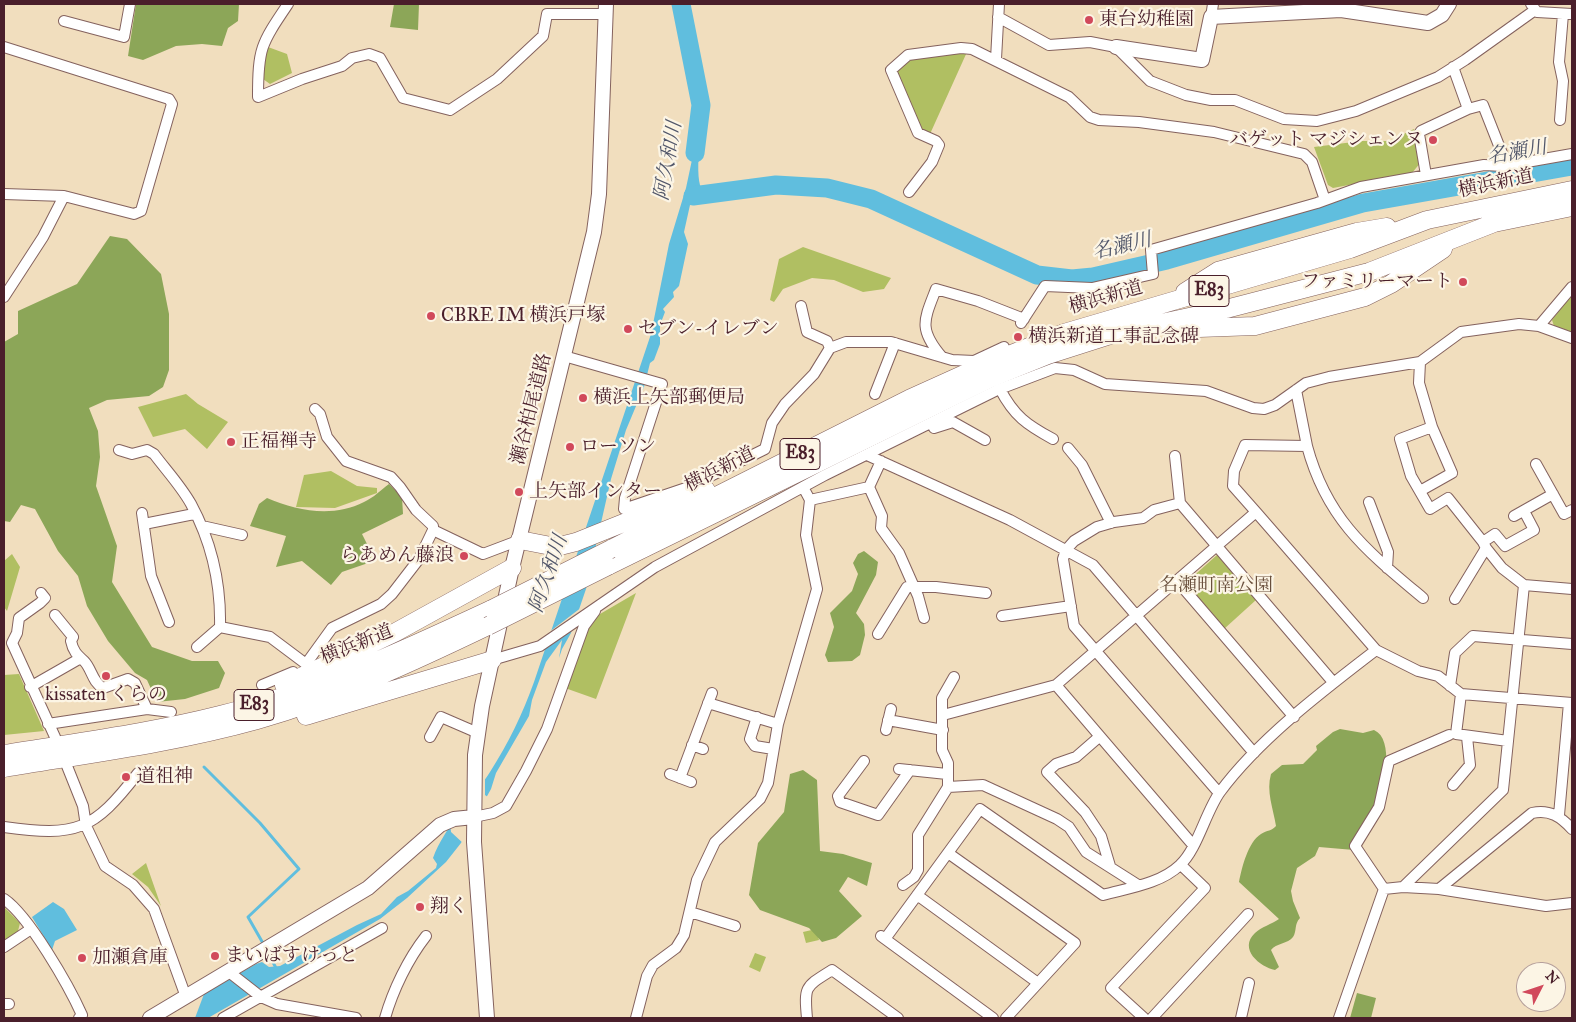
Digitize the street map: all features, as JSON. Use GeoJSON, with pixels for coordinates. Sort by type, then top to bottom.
{"type":"FeatureCollection","features":[{"type":"Feature","properties":{"kind":"highway","name":"横浜新道"},"geometry":{"type":"LineString","coordinates":[[4,768],[160,742],[258,719],[349,690],[490,618],[612,549],[982,362],[1064,333],[1350,250],[1427,220],[1572,190]]}},
{"type":"Feature","properties":{"kind":"highway","name":"横浜新道"},"geometry":{"type":"LineString","coordinates":[[4,754],[220,715],[293,693],[490,618],[608,566],[989,379],[1048,355],[1120,332],[1226,309],[1369,272],[1494,223],[1572,207]]}},
{"type":"Feature","properties":{"kind":"highway"},"geometry":{"type":"LineString","coordinates":[[1120,332],[1255,326],[1365,297],[1421,266],[1461,235]]}},
{"type":"Feature","properties":{"kind":"highway"},"geometry":{"type":"LineString","coordinates":[[982,362],[1004,347]]}},
{"type":"Feature","properties":{"kind":"highway"},"geometry":{"type":"LineString","coordinates":[[520,540],[556,547],[576,542],[803,452]]}},
{"type":"Feature","properties":{"kind":"highway"},"geometry":{"type":"LineString","coordinates":[[220,715],[396,632],[512,568]]}},
{"type":"Feature","properties":{"kind":"highway"},"geometry":{"type":"LineString","coordinates":[[258,719],[296,718],[492,660]]}},
{"type":"Feature","properties":{"kind":"main road"},"geometry":{"type":"LineString","coordinates":[[1116,47],[1202,60],[1212,10],[1341,10],[1428,22],[1442,16],[1449,4]]}},
{"type":"Feature","properties":{"kind":"main road","name":"瀬谷柏尾道路"},"geometry":{"type":"LineString","coordinates":[[487,1018],[474,842],[473,791],[478,733],[512,568],[594,232],[599,194],[606,9]]}},
{"type":"Feature","properties":{"kind":"main road"},"geometry":{"type":"LineString","coordinates":[[150,1018],[231,973],[368,888],[440,825],[454,819],[474,817]]}},
{"type":"Feature","properties":{"kind":"street"},"geometry":{"type":"LineString","coordinates":[[64,21],[124,37],[130,4]]}},
{"type":"Feature","properties":{"kind":"street"},"geometry":{"type":"LineString","coordinates":[[288,4],[264,40],[258,60],[258,97],[302,79],[342,66],[352,58],[369,54],[380,58],[403,98],[450,110],[497,79],[543,36],[547,14],[550,9],[606,9]]}},
{"type":"Feature","properties":{"kind":"street"},"geometry":{"type":"LineString","coordinates":[[996,59],[999,4]]}},
{"type":"Feature","properties":{"kind":"street"},"geometry":{"type":"LineString","coordinates":[[998,17],[1049,45],[1090,42],[1116,47],[1150,81],[1186,95],[1211,100],[1235,100],[1284,119],[1317,121],[1356,111],[1427,82],[1453,67],[1533,7],[1537,12],[1567,14],[1559,62],[1563,81],[1560,120]]}},
{"type":"Feature","properties":{"kind":"street"},"geometry":{"type":"LineString","coordinates":[[4,47],[169,99],[172,104],[141,211],[134,214],[64,196],[4,194]]}},
{"type":"Feature","properties":{"kind":"street"},"geometry":{"type":"LineString","coordinates":[[909,192],[932,162],[939,145],[936,141],[918,133],[891,70],[908,55],[961,48],[972,49],[996,59],[1069,97],[1090,116],[1099,120],[1139,122],[1214,132],[1304,154],[1312,162],[1325,200]]}},
{"type":"Feature","properties":{"kind":"street"},"geometry":{"type":"LineString","coordinates":[[1453,67],[1468,109]]}},
{"type":"Feature","properties":{"kind":"street"},"geometry":{"type":"LineString","coordinates":[[1426,175],[1419,134],[1421,131],[1468,109],[1483,105],[1507,166]]}},
{"type":"Feature","properties":{"kind":"street"},"geometry":{"type":"LineString","coordinates":[[942,357],[928,339],[924,329],[924,321],[936,289],[978,301],[1022,321],[1045,286],[1092,288],[1153,274],[1151,250],[1325,200],[1361,187],[1484,164],[1507,166],[1572,154]]}},
{"type":"Feature","properties":{"kind":"street"},"geometry":{"type":"LineString","coordinates":[[4,297],[43,237],[64,196]]}},
{"type":"Feature","properties":{"kind":"street"},"geometry":{"type":"LineString","coordinates":[[1539,326],[1572,287]]}},
{"type":"Feature","properties":{"kind":"street"},"geometry":{"type":"LineString","coordinates":[[801,306],[807,332],[827,341],[830,348]]}},
{"type":"Feature","properties":{"kind":"street"},"geometry":{"type":"LineString","coordinates":[[492,660],[540,646],[655,567],[804,487],[1000,389],[1055,368],[1074,370],[1105,384],[1206,391],[1252,408],[1264,409],[1274,405],[1306,383],[1329,377],[1420,362],[1461,332],[1519,324],[1539,326],[1572,338]]}},
{"type":"Feature","properties":{"kind":"street"},"geometry":{"type":"LineString","coordinates":[[564,356],[662,384],[625,498],[624,509],[686,488],[765,448],[772,423],[785,404],[814,374],[830,348],[853,342],[895,343],[942,357],[982,362]]}},
{"type":"Feature","properties":{"kind":"street"},"geometry":{"type":"LineString","coordinates":[[875,394],[895,343]]}},
{"type":"Feature","properties":{"kind":"street"},"geometry":{"type":"LineString","coordinates":[[1420,362],[1418,383],[1432,427],[1452,474],[1420,491]]}},
{"type":"Feature","properties":{"kind":"street"},"geometry":{"type":"LineString","coordinates":[[1000,389],[1008,404],[1027,425],[1053,439]]}},
{"type":"Feature","properties":{"kind":"street"},"geometry":{"type":"LineString","coordinates":[[1296,390],[1314,472],[1329,503],[1365,549],[1423,598]]}},
{"type":"Feature","properties":{"kind":"street"},"geometry":{"type":"LineString","coordinates":[[262,685],[306,664],[332,628],[381,604],[392,594],[419,559],[433,526],[416,510],[391,477],[346,461],[327,437],[320,414],[315,409]]}},
{"type":"Feature","properties":{"kind":"street"},"geometry":{"type":"LineString","coordinates":[[912,432],[920,434],[953,422],[985,440]]}},
{"type":"Feature","properties":{"kind":"street"},"geometry":{"type":"LineString","coordinates":[[1432,427],[1400,439],[1410,476],[1430,509],[1448,498],[1502,568],[1524,585],[1572,589]]}},
{"type":"Feature","properties":{"kind":"street"},"geometry":{"type":"LineString","coordinates":[[1307,446],[1246,445],[1234,472],[1233,486],[1376,650],[1418,671],[1438,676],[1461,694],[1570,703],[1558,815]]}},
{"type":"Feature","properties":{"kind":"street"},"geometry":{"type":"LineString","coordinates":[[1068,448],[1082,465],[1111,523]]}},
{"type":"Feature","properties":{"kind":"street"},"geometry":{"type":"LineString","coordinates":[[119,450],[132,454],[147,450],[154,454],[191,504],[208,541],[218,588],[220,627]]}},
{"type":"Feature","properties":{"kind":"street"},"geometry":{"type":"LineString","coordinates":[[867,455],[986,508],[1093,565],[1254,753]]}},
{"type":"Feature","properties":{"kind":"street"},"geometry":{"type":"LineString","coordinates":[[1175,456],[1180,503],[1333,682]]}},
{"type":"Feature","properties":{"kind":"street"},"geometry":{"type":"LineString","coordinates":[[881,462],[869,487],[882,516],[881,528],[899,552],[912,587],[918,596],[924,618]]}},
{"type":"Feature","properties":{"kind":"street"},"geometry":{"type":"LineString","coordinates":[[1542,468],[1564,514],[1572,510]]}},
{"type":"Feature","properties":{"kind":"street"},"geometry":{"type":"LineString","coordinates":[[636,1018],[647,976],[653,965],[676,948],[684,935],[697,880],[715,842],[760,799],[768,783],[778,724],[817,589],[806,535],[810,500],[804,487]]}},
{"type":"Feature","properties":{"kind":"street"},"geometry":{"type":"LineString","coordinates":[[810,500],[869,487]]}},
{"type":"Feature","properties":{"kind":"street"},"geometry":{"type":"LineString","coordinates":[[1514,516],[1553,494]]}},
{"type":"Feature","properties":{"kind":"street"},"geometry":{"type":"LineString","coordinates":[[1369,502],[1388,552],[1388,568]]}},
{"type":"Feature","properties":{"kind":"street"},"geometry":{"type":"LineString","coordinates":[[1180,503],[1154,510],[1143,518],[1097,527],[1074,542],[1066,550],[1063,559],[1074,626],[1219,793]]}},
{"type":"Feature","properties":{"kind":"street"},"geometry":{"type":"LineString","coordinates":[[1455,599],[1484,545],[1495,534],[1505,546],[1534,530],[1524,511]]}},
{"type":"Feature","properties":{"kind":"street"},"geometry":{"type":"LineString","coordinates":[[943,716],[1056,686],[1138,617],[1256,512]]}},
{"type":"Feature","properties":{"kind":"street"},"geometry":{"type":"LineString","coordinates":[[169,622],[151,576],[143,518],[194,514]]}},
{"type":"Feature","properties":{"kind":"street"},"geometry":{"type":"LineString","coordinates":[[202,526],[242,535]]}},
{"type":"Feature","properties":{"kind":"street"},"geometry":{"type":"LineString","coordinates":[[432,530],[483,554],[520,540]]}},
{"type":"Feature","properties":{"kind":"street"},"geometry":{"type":"LineString","coordinates":[[1178,582],[1294,717]]}},
{"type":"Feature","properties":{"kind":"street"},"geometry":{"type":"LineString","coordinates":[[1403,887],[1503,790],[1524,585]]}},
{"type":"Feature","properties":{"kind":"street"},"geometry":{"type":"LineString","coordinates":[[878,634],[907,587],[936,587],[986,593]]}},
{"type":"Feature","properties":{"kind":"street"},"geometry":{"type":"LineString","coordinates":[[41,592],[44,598],[40,603],[19,618],[12,643],[30,687],[55,737]]}},
{"type":"Feature","properties":{"kind":"street"},"geometry":{"type":"LineString","coordinates":[[474,817],[493,813],[506,806],[526,772],[548,729],[584,626],[598,606]]}},
{"type":"Feature","properties":{"kind":"street"},"geometry":{"type":"LineString","coordinates":[[1002,616],[1071,606]]}},
{"type":"Feature","properties":{"kind":"street"},"geometry":{"type":"LineString","coordinates":[[55,615],[73,637],[70,641],[72,648],[84,662],[97,685],[103,688],[128,679],[135,683],[147,709]]}},
{"type":"Feature","properties":{"kind":"street"},"geometry":{"type":"LineString","coordinates":[[220,627],[270,637],[306,664]]}},
{"type":"Feature","properties":{"kind":"street"},"geometry":{"type":"LineString","coordinates":[[197,647],[220,627]]}},
{"type":"Feature","properties":{"kind":"street"},"geometry":{"type":"LineString","coordinates":[[1450,686],[1455,653],[1473,636],[1572,644]]}},
{"type":"Feature","properties":{"kind":"street"},"geometry":{"type":"LineString","coordinates":[[993,1018],[883,937],[917,895],[980,808],[1103,895],[1156,880],[1181,865],[1219,793],[1254,753],[1333,682],[1376,650]]}},
{"type":"Feature","properties":{"kind":"street"},"geometry":{"type":"LineString","coordinates":[[30,687],[80,659]]}},
{"type":"Feature","properties":{"kind":"street"},"geometry":{"type":"LineString","coordinates":[[903,885],[914,877],[918,870],[918,835],[948,787],[948,763],[942,750],[942,698],[954,677]]}},
{"type":"Feature","properties":{"kind":"street"},"geometry":{"type":"LineString","coordinates":[[1056,686],[1193,845]]}},
{"type":"Feature","properties":{"kind":"street"},"geometry":{"type":"LineString","coordinates":[[1453,735],[1461,694]]}},
{"type":"Feature","properties":{"kind":"street"},"geometry":{"type":"LineString","coordinates":[[680,778],[710,698],[778,724]]}},
{"type":"Feature","properties":{"kind":"street"},"geometry":{"type":"LineString","coordinates":[[48,724],[147,709],[171,712]]}},
{"type":"Feature","properties":{"kind":"street"},"geometry":{"type":"LineString","coordinates":[[891,710],[887,725],[943,730]]}},
{"type":"Feature","properties":{"kind":"street"},"geometry":{"type":"LineString","coordinates":[[430,737],[441,717],[478,733]]}},
{"type":"Feature","properties":{"kind":"street"},"geometry":{"type":"LineString","coordinates":[[757,717],[750,739],[755,746],[773,749]]}},
{"type":"Feature","properties":{"kind":"street"},"geometry":{"type":"LineString","coordinates":[[1384,889],[1355,846],[1380,807],[1390,761],[1453,735],[1508,741]]}},
{"type":"Feature","properties":{"kind":"street"},"geometry":{"type":"LineString","coordinates":[[1099,737],[1076,757],[1056,764],[1047,772],[1085,812],[1101,836],[1110,866]]}},
{"type":"Feature","properties":{"kind":"street"},"geometry":{"type":"LineString","coordinates":[[1453,785],[1470,765],[1467,738]]}},
{"type":"Feature","properties":{"kind":"street"},"geometry":{"type":"LineString","coordinates":[[692,745],[703,750]]}},
{"type":"Feature","properties":{"kind":"street"},"geometry":{"type":"LineString","coordinates":[[67,766],[83,806],[86,826],[105,866],[133,885],[154,909],[186,997]]}},
{"type":"Feature","properties":{"kind":"street"},"geometry":{"type":"LineString","coordinates":[[863,768],[838,796],[840,802],[878,815],[904,769],[947,774]]}},
{"type":"Feature","properties":{"kind":"street"},"geometry":{"type":"LineString","coordinates":[[4,828],[44,832],[86,826],[107,811],[112,802],[138,773]]}},
{"type":"Feature","properties":{"kind":"street"},"geometry":{"type":"LineString","coordinates":[[670,774],[691,782]]}},
{"type":"Feature","properties":{"kind":"street"},"geometry":{"type":"LineString","coordinates":[[948,787],[983,785],[1057,819],[1069,827],[1086,852],[1138,885]]}},
{"type":"Feature","properties":{"kind":"street"},"geometry":{"type":"LineString","coordinates":[[1439,889],[1532,813],[1558,815],[1572,829]]}},
{"type":"Feature","properties":{"kind":"street"},"geometry":{"type":"LineString","coordinates":[[948,852],[1075,942],[1006,1018]]}},
{"type":"Feature","properties":{"kind":"street"},"geometry":{"type":"LineString","coordinates":[[1144,1018],[1111,988],[1205,888],[1181,865]]}},
{"type":"Feature","properties":{"kind":"street"},"geometry":{"type":"LineString","coordinates":[[1384,889],[1403,887],[1439,889],[1546,906],[1572,903]]}},
{"type":"Feature","properties":{"kind":"street"},"geometry":{"type":"LineString","coordinates":[[1339,1018],[1384,889]]}},
{"type":"Feature","properties":{"kind":"street"},"geometry":{"type":"LineString","coordinates":[[917,895],[1038,983]]}},
{"type":"Feature","properties":{"kind":"street"},"geometry":{"type":"LineString","coordinates":[[4,899],[20,912],[74,996],[82,1015],[79,1018]]}},
{"type":"Feature","properties":{"kind":"street"},"geometry":{"type":"LineString","coordinates":[[690,912],[735,926]]}},
{"type":"Feature","properties":{"kind":"street"},"geometry":{"type":"LineString","coordinates":[[1152,1018],[1248,914]]}},
{"type":"Feature","properties":{"kind":"street"},"geometry":{"type":"LineString","coordinates":[[223,1018],[382,928]]}},
{"type":"Feature","properties":{"kind":"street"},"geometry":{"type":"LineString","coordinates":[[4,947],[31,929]]}},
{"type":"Feature","properties":{"kind":"street"},"geometry":{"type":"LineString","coordinates":[[386,1018],[389,1005],[415,950],[426,936]]}},
{"type":"Feature","properties":{"kind":"street"},"geometry":{"type":"LineString","coordinates":[[807,1018],[805,994],[811,984],[832,970],[898,1018]]}},
{"type":"Feature","properties":{"kind":"street"},"geometry":{"type":"LineString","coordinates":[[231,973],[260,996],[277,1004],[356,1018]]}},
{"type":"Feature","properties":{"kind":"street"},"geometry":{"type":"LineString","coordinates":[[1241,1018],[1249,984]]}},
{"type":"Feature","properties":{"kind":"green space"},"geometry":{"type":"Polygon","coordinates":[[[136,4],[239,4],[238,21],[228,28],[222,46],[202,44],[176,46],[143,60],[128,56],[136,4]]]}},
{"type":"Feature","properties":{"kind":"green space"},"geometry":{"type":"Polygon","coordinates":[[[394,4],[419,4],[418,30],[390,27],[394,4]]]}},
{"type":"Feature","properties":{"kind":"green space"},"geometry":{"type":"Polygon","coordinates":[[[268,47],[287,54],[292,73],[270,84],[263,79],[262,61],[268,47]]]}},
{"type":"Feature","properties":{"kind":"green space"},"geometry":{"type":"Polygon","coordinates":[[[967,52],[930,134],[921,129],[896,72],[910,59],[967,52]]]}},
{"type":"Feature","properties":{"kind":"green space"},"geometry":{"type":"Polygon","coordinates":[[[1414,129],[1421,162],[1412,173],[1333,188],[1328,185],[1314,147],[1361,141],[1389,141],[1414,129]]]}},
{"type":"Feature","properties":{"kind":"green space"},"geometry":{"type":"Polygon","coordinates":[[[110,236],[127,239],[161,274],[169,314],[169,370],[163,387],[149,396],[107,400],[89,408],[98,431],[100,457],[96,486],[117,546],[112,582],[152,647],[192,661],[218,661],[225,673],[219,688],[185,699],[157,702],[147,680],[135,673],[108,641],[87,606],[78,576],[58,551],[35,509],[21,505],[10,522],[4,521],[4,342],[18,334],[18,311],[77,284],[110,236]]]}},
{"type":"Feature","properties":{"kind":"green space"},"geometry":{"type":"Polygon","coordinates":[[[803,247],[891,278],[884,289],[863,292],[834,280],[812,278],[783,289],[774,302],[770,300],[779,259],[803,247]]]}},
{"type":"Feature","properties":{"kind":"green space"},"geometry":{"type":"Polygon","coordinates":[[[1572,294],[1572,332],[1554,326],[1552,320],[1572,294]]]}},
{"type":"Feature","properties":{"kind":"green space"},"geometry":{"type":"Polygon","coordinates":[[[186,394],[198,404],[228,422],[207,449],[185,429],[153,437],[138,407],[186,394]]]}},
{"type":"Feature","properties":{"kind":"green space"},"geometry":{"type":"Polygon","coordinates":[[[331,471],[357,486],[377,488],[377,493],[335,508],[296,507],[304,475],[331,471]]]}},
{"type":"Feature","properties":{"kind":"green space"},"geometry":{"type":"Polygon","coordinates":[[[389,484],[402,497],[403,514],[362,534],[371,552],[371,562],[342,572],[331,585],[302,561],[276,567],[286,536],[250,526],[259,504],[267,498],[290,506],[315,511],[340,510],[367,500],[389,484]]]}},
{"type":"Feature","properties":{"kind":"green space"},"geometry":{"type":"Polygon","coordinates":[[[864,551],[878,562],[876,575],[856,613],[864,624],[865,635],[860,655],[852,661],[828,662],[825,655],[834,627],[830,613],[852,591],[858,574],[853,563],[858,554],[864,551]]]}},
{"type":"Feature","properties":{"kind":"green space"},"geometry":{"type":"Polygon","coordinates":[[[12,554],[20,567],[7,611],[4,607],[4,561],[12,554]]]}},
{"type":"Feature","properties":{"kind":"green space","name":"名瀬町南公園"},"geometry":{"type":"Polygon","coordinates":[[[1217,555],[1256,600],[1224,629],[1187,585],[1188,581],[1217,555]]]}},
{"type":"Feature","properties":{"kind":"green space"},"geometry":{"type":"Polygon","coordinates":[[[636,593],[596,699],[565,688],[589,627],[600,614],[636,593]]]}},
{"type":"Feature","properties":{"kind":"green space"},"geometry":{"type":"Polygon","coordinates":[[[19,674],[44,731],[4,735],[4,675],[19,674]]]}},
{"type":"Feature","properties":{"kind":"green space"},"geometry":{"type":"Polygon","coordinates":[[[1340,729],[1363,733],[1374,730],[1380,735],[1384,743],[1386,753],[1385,776],[1378,805],[1354,850],[1319,847],[1315,856],[1297,868],[1291,891],[1300,918],[1293,937],[1271,950],[1279,967],[1275,970],[1258,961],[1250,951],[1249,945],[1250,939],[1255,933],[1279,919],[1239,882],[1242,869],[1252,843],[1261,834],[1276,826],[1269,787],[1271,774],[1282,765],[1303,764],[1317,750],[1316,746],[1333,732],[1340,729]]]}},
{"type":"Feature","properties":{"kind":"green space"},"geometry":{"type":"Polygon","coordinates":[[[803,770],[817,780],[820,851],[843,854],[872,863],[867,886],[848,877],[839,891],[862,916],[836,938],[822,942],[809,928],[760,910],[749,895],[758,843],[784,812],[790,774],[803,770]]]}},
{"type":"Feature","properties":{"kind":"green space"},"geometry":{"type":"Polygon","coordinates":[[[146,863],[161,906],[148,887],[132,874],[146,863]]]}},
{"type":"Feature","properties":{"kind":"green space"},"geometry":{"type":"Polygon","coordinates":[[[4,907],[20,923],[18,931],[4,941],[4,907]]]}},
{"type":"Feature","properties":{"kind":"green space"},"geometry":{"type":"Polygon","coordinates":[[[816,929],[819,940],[806,943],[803,932],[816,929]]]}},
{"type":"Feature","properties":{"kind":"green space"},"geometry":{"type":"Polygon","coordinates":[[[755,953],[766,957],[760,972],[749,967],[755,953]]]}},
{"type":"Feature","properties":{"kind":"green space"},"geometry":{"type":"Polygon","coordinates":[[[1357,993],[1376,998],[1371,1018],[1350,1018],[1357,993]]]}},
{"type":"Feature","properties":{"kind":"water"},"geometry":{"type":"Polygon","coordinates":[[[703,108],[698,165],[700,185],[703,191],[720,190],[694,200],[690,205],[684,232],[688,244],[679,286],[673,292],[674,297],[663,309],[665,312],[660,325],[660,344],[654,360],[650,363],[644,387],[626,430],[611,479],[586,589],[571,633],[559,658],[562,640],[546,662],[532,700],[529,716],[496,773],[491,789],[461,843],[446,862],[407,898],[380,919],[208,1018],[195,1018],[204,994],[256,964],[262,962],[269,967],[280,966],[381,914],[397,897],[408,891],[436,868],[437,864],[433,858],[444,835],[483,783],[503,750],[520,717],[534,682],[651,334],[669,244],[686,188],[703,108]]]}},
{"type":"Feature","properties":{"kind":"water"},"geometry":{"type":"Polygon","coordinates":[[[53,902],[64,909],[77,930],[55,941],[52,950],[32,917],[53,902]]]}},
{"type":"Feature","properties":{"kind":"pier"},"geometry":{"type":"Polygon","coordinates":[[[582,607],[575,629],[542,650],[548,633],[582,607]]]}},
{"type":"Feature","properties":{"kind":"pier"},"geometry":{"type":"Polygon","coordinates":[[[485,775],[485,795],[489,798],[464,844],[451,832],[450,822],[485,775]]]}},
{"type":"Feature","properties":{"kind":"waterway","name":"阿久和川"},"geometry":{"type":"LineString","coordinates":[[681,4],[701,105],[695,153]]}},
{"type":"Feature","properties":{"kind":"waterway","name":"名瀬川"},"geometry":{"type":"LineString","coordinates":[[693,196],[776,185],[827,188],[871,199],[1037,275],[1072,279],[1093,277],[1167,260],[1363,203],[1572,166]]}},
{"type":"Feature","properties":{"kind":"waterway"},"geometry":{"type":"LineString","coordinates":[[204,767],[260,823],[299,869],[248,917],[264,945]]}},
{"type":"Feature","properties":{"kind":"waterway"},"geometry":{"type":"LineString","coordinates":[[268,953],[276,968]]}},
{"type":"Feature","properties":{"kind":"place","name":"東台幼稚園"},"geometry":{"type":"Point","coordinates":[1089,20]}},
{"type":"Feature","properties":{"kind":"place","name":"バゲット マジシェンヌ"},"geometry":{"type":"Point","coordinates":[1433,140]}},
{"type":"Feature","properties":{"kind":"place","name":"ファミリーマート"},"geometry":{"type":"Point","coordinates":[1463,282]}},
{"type":"Feature","properties":{"kind":"place","name":"CBRE IM 横浜戸塚"},"geometry":{"type":"Point","coordinates":[431,316]}},
{"type":"Feature","properties":{"kind":"place","name":"セブン-イレブン"},"geometry":{"type":"Point","coordinates":[628,329]}},
{"type":"Feature","properties":{"kind":"place","name":"横浜新道工事記念碑"},"geometry":{"type":"Point","coordinates":[1018,337]}},
{"type":"Feature","properties":{"kind":"place","name":"横浜上矢部郵便局"},"geometry":{"type":"Point","coordinates":[583,398]}},
{"type":"Feature","properties":{"kind":"place","name":"正福禅寺"},"geometry":{"type":"Point","coordinates":[231,442]}},
{"type":"Feature","properties":{"kind":"place","name":"ローソン"},"geometry":{"type":"Point","coordinates":[570,447]}},
{"type":"Feature","properties":{"kind":"place","name":"上矢部インター"},"geometry":{"type":"Point","coordinates":[519,492]}},
{"type":"Feature","properties":{"kind":"place","name":"らあめん藤浪"},"geometry":{"type":"Point","coordinates":[464,556]}},
{"type":"Feature","properties":{"kind":"place","name":"kissaten くらの"},"geometry":{"type":"Point","coordinates":[106,676]}},
{"type":"Feature","properties":{"kind":"place","name":"道祖神"},"geometry":{"type":"Point","coordinates":[126,777]}},
{"type":"Feature","properties":{"kind":"place","name":"翔く"},"geometry":{"type":"Point","coordinates":[420,907]}},
{"type":"Feature","properties":{"kind":"place","name":"まいばすけっと"},"geometry":{"type":"Point","coordinates":[215,956]}},
{"type":"Feature","properties":{"kind":"place","name":"加瀬倉庫"},"geometry":{"type":"Point","coordinates":[82,958]}}]}
